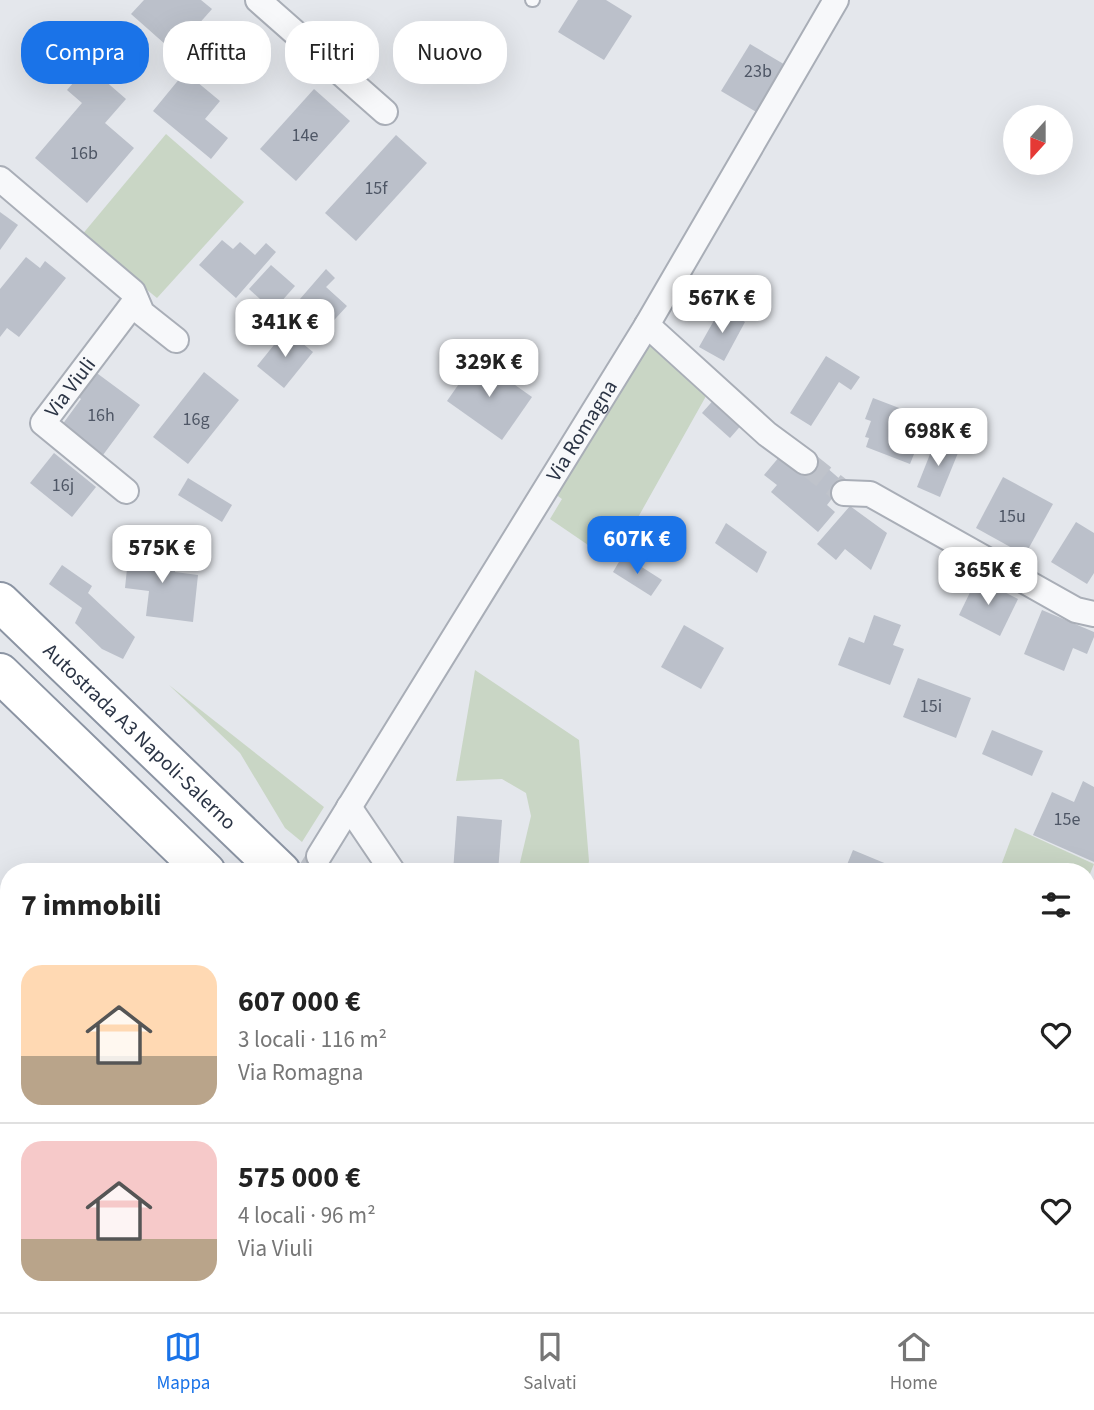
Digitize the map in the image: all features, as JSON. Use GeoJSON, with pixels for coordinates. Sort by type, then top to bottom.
{"type":"FeatureCollection","features":[{"type":"Feature","properties":{"kind":"highway","name":"Autostrada A3 Napoli-Salerno"},"geometry":{"type":"LineString","coordinates":[[0,602],[272,863]]}},
{"type":"Feature","properties":{"kind":"highway"},"geometry":{"type":"LineString","coordinates":[[0,673],[197,863]]}},
{"type":"Feature","properties":{"kind":"street"},"geometry":{"type":"LineString","coordinates":[[258,0],[385,112]]}},
{"type":"Feature","properties":{"kind":"street","name":"Via Romagna"},"geometry":{"type":"LineString","coordinates":[[319,856],[647,325],[836,0]]}},
{"type":"Feature","properties":{"kind":"street"},"geometry":{"type":"LineString","coordinates":[[0,179],[133,292],[142,313],[176,340]]}},
{"type":"Feature","properties":{"kind":"street","name":"Via Viuli"},"geometry":{"type":"LineString","coordinates":[[126,491],[43,423],[136,300]]}},
{"type":"Feature","properties":{"kind":"street"},"geometry":{"type":"LineString","coordinates":[[647,325],[767,434],[805,462]]}},
{"type":"Feature","properties":{"kind":"street"},"geometry":{"type":"LineString","coordinates":[[844,493],[870,494],[1076,610],[1094,614]]}},
{"type":"Feature","properties":{"kind":"street"},"geometry":{"type":"LineString","coordinates":[[349,807],[387,863]]}},
{"type":"Feature","properties":{"kind":"green space"},"geometry":{"type":"Polygon","coordinates":[[[166,134],[244,202],[157,298],[81,236],[166,134]]]}},
{"type":"Feature","properties":{"kind":"green space"},"geometry":{"type":"Polygon","coordinates":[[[648,335],[710,389],[613,562],[550,519],[562,499],[555,494],[648,335]]]}},
{"type":"Feature","properties":{"kind":"green space"},"geometry":{"type":"Polygon","coordinates":[[[475,670],[579,740],[589,863],[520,863],[531,816],[526,793],[502,779],[456,781],[475,670]]]}},
{"type":"Feature","properties":{"kind":"green space"},"geometry":{"type":"Polygon","coordinates":[[[169,685],[324,807],[302,842],[285,828],[240,753],[169,685]]]}},
{"type":"Feature","properties":{"kind":"green space"},"geometry":{"type":"Polygon","coordinates":[[[1015,828],[1092,863],[1002,863],[1015,828]]]}},
{"type":"Feature","properties":{"kind":"building"},"geometry":{"type":"Polygon","coordinates":[[[144,0],[201,0],[212,9],[201,21],[163,21],[163,42],[149,30],[149,21],[139,21],[131,14],[144,0]]]}},
{"type":"Feature","properties":{"kind":"building"},"geometry":{"type":"Polygon","coordinates":[[[578,0],[606,0],[632,16],[604,60],[558,32],[578,0]]]}},
{"type":"Feature","properties":{"kind":"building"},"geometry":{"type":"Polygon","coordinates":[[[750,44],[787,66],[758,113],[721,91],[750,44]]]}},
{"type":"Feature","properties":{"kind":"building"},"geometry":{"type":"Polygon","coordinates":[[[72,84],[109,84],[126,99],[105,123],[134,148],[87,203],[35,158],[82,103],[67,90],[72,84]]]}},
{"type":"Feature","properties":{"kind":"building"},"geometry":{"type":"Polygon","coordinates":[[[175,84],[199,84],[220,101],[205,119],[228,138],[211,159],[153,111],[175,84]]]}},
{"type":"Feature","properties":{"kind":"building"},"geometry":{"type":"Polygon","coordinates":[[[314,89],[350,121],[296,181],[260,149],[314,89]]]}},
{"type":"Feature","properties":{"kind":"building"},"geometry":{"type":"Polygon","coordinates":[[[396,135],[427,163],[356,241],[325,213],[396,135]]]}},
{"type":"Feature","properties":{"kind":"building"},"geometry":{"type":"Polygon","coordinates":[[[0,212],[18,225],[0,250],[0,212]]]}},
{"type":"Feature","properties":{"kind":"building"},"geometry":{"type":"Polygon","coordinates":[[[222,240],[233,249],[240,242],[255,255],[266,243],[276,252],[236,298],[199,265],[222,240]]]}},
{"type":"Feature","properties":{"kind":"building"},"geometry":{"type":"Polygon","coordinates":[[[26,257],[40,268],[45,261],[66,278],[19,337],[7,328],[0,337],[0,289],[26,257]]]}},
{"type":"Feature","properties":{"kind":"building"},"geometry":{"type":"Polygon","coordinates":[[[271,265],[295,286],[273,311],[249,289],[271,265]]]}},
{"type":"Feature","properties":{"kind":"building"},"geometry":{"type":"Polygon","coordinates":[[[326,269],[335,278],[326,287],[347,306],[314,342],[289,319],[304,302],[300,299],[326,269]]]}},
{"type":"Feature","properties":{"kind":"building"},"geometry":{"type":"Polygon","coordinates":[[[721,308],[745,322],[724,361],[699,347],[721,308]]]}},
{"type":"Feature","properties":{"kind":"building"},"geometry":{"type":"Polygon","coordinates":[[[286,330],[313,352],[284,388],[257,366],[286,330]]]}},
{"type":"Feature","properties":{"kind":"building"},"geometry":{"type":"Polygon","coordinates":[[[826,356],[860,377],[851,390],[839,382],[811,426],[790,413],[826,356]]]}},
{"type":"Feature","properties":{"kind":"building"},"geometry":{"type":"Polygon","coordinates":[[[477,358],[532,397],[502,440],[447,401],[477,358]]]}},
{"type":"Feature","properties":{"kind":"building"},"geometry":{"type":"Polygon","coordinates":[[[94,371],[140,405],[103,455],[62,425],[81,399],[76,395],[94,371]]]}},
{"type":"Feature","properties":{"kind":"building"},"geometry":{"type":"Polygon","coordinates":[[[204,372],[239,400],[188,464],[153,437],[204,372]]]}},
{"type":"Feature","properties":{"kind":"building"},"geometry":{"type":"Polygon","coordinates":[[[717,396],[744,422],[730,438],[702,413],[717,396]]]}},
{"type":"Feature","properties":{"kind":"building"},"geometry":{"type":"Polygon","coordinates":[[[873,398],[928,419],[910,464],[866,447],[869,438],[865,437],[871,421],[865,419],[873,398]]]}},
{"type":"Feature","properties":{"kind":"building"},"geometry":{"type":"Polygon","coordinates":[[[936,439],[960,448],[940,497],[917,487],[936,439]]]}},
{"type":"Feature","properties":{"kind":"building"},"geometry":{"type":"Polygon","coordinates":[[[785,450],[811,454],[849,487],[834,496],[827,505],[835,512],[818,532],[771,492],[777,485],[764,475],[785,450]]]}},
{"type":"Feature","properties":{"kind":"building"},"geometry":{"type":"Polygon","coordinates":[[[54,453],[96,487],[72,517],[30,483],[54,453]]]}},
{"type":"Feature","properties":{"kind":"building"},"geometry":{"type":"Polygon","coordinates":[[[1003,477],[1053,504],[1025,555],[976,528],[1003,477]]]}},
{"type":"Feature","properties":{"kind":"building"},"geometry":{"type":"Polygon","coordinates":[[[188,478],[232,505],[222,522],[178,495],[188,478]]]}},
{"type":"Feature","properties":{"kind":"building"},"geometry":{"type":"Polygon","coordinates":[[[850,506],[887,533],[871,570],[845,549],[836,560],[817,544],[850,506]]]}},
{"type":"Feature","properties":{"kind":"building"},"geometry":{"type":"Polygon","coordinates":[[[1076,522],[1094,533],[1094,573],[1087,584],[1051,562],[1076,522]]]}},
{"type":"Feature","properties":{"kind":"building"},"geometry":{"type":"Polygon","coordinates":[[[726,523],[767,552],[757,573],[715,543],[726,523]]]}},
{"type":"Feature","properties":{"kind":"building"},"geometry":{"type":"Polygon","coordinates":[[[129,549],[177,555],[175,572],[198,575],[193,622],[146,616],[149,591],[125,588],[129,549]]]}},
{"type":"Feature","properties":{"kind":"building"},"geometry":{"type":"Polygon","coordinates":[[[623,555],[662,580],[651,596],[613,572],[623,555]]]}},
{"type":"Feature","properties":{"kind":"building"},"geometry":{"type":"Polygon","coordinates":[[[62,565],[92,586],[88,593],[135,637],[123,659],[102,649],[75,623],[82,608],[49,584],[62,565]]]}},
{"type":"Feature","properties":{"kind":"building"},"geometry":{"type":"Polygon","coordinates":[[[977,578],[1018,599],[1000,636],[959,615],[977,578]]]}},
{"type":"Feature","properties":{"kind":"building"},"geometry":{"type":"Polygon","coordinates":[[[1042,610],[1094,632],[1087,654],[1073,648],[1064,671],[1024,654],[1042,610]]]}},
{"type":"Feature","properties":{"kind":"building"},"geometry":{"type":"Polygon","coordinates":[[[874,615],[901,625],[893,645],[904,649],[890,685],[838,665],[849,637],[864,643],[874,615]]]}},
{"type":"Feature","properties":{"kind":"building"},"geometry":{"type":"Polygon","coordinates":[[[684,625],[724,648],[701,689],[661,667],[684,625]]]}},
{"type":"Feature","properties":{"kind":"building"},"geometry":{"type":"Polygon","coordinates":[[[918,678],[971,698],[956,738],[903,717],[918,678]]]}},
{"type":"Feature","properties":{"kind":"building"},"geometry":{"type":"Polygon","coordinates":[[[992,730],[1043,751],[1032,776],[982,754],[992,730]]]}},
{"type":"Feature","properties":{"kind":"building"},"geometry":{"type":"Polygon","coordinates":[[[1083,781],[1094,787],[1094,862],[1033,835],[1052,792],[1074,802],[1083,781]]]}},
{"type":"Feature","properties":{"kind":"building"},"geometry":{"type":"Polygon","coordinates":[[[457,816],[502,820],[499,863],[454,863],[457,816]]]}},
{"type":"Feature","properties":{"kind":"building"},"geometry":{"type":"Polygon","coordinates":[[[853,850],[884,863],[848,863],[853,850]]]}},
{"type":"Feature","properties":{"kind":"tunnel"},"geometry":{"type":"LineString","coordinates":[[805,462],[844,493]]}},
{"type":"Feature","properties":{"kind":"tunnel"},"geometry":{"type":"LineString","coordinates":[[315,863],[319,856]]}}]}
